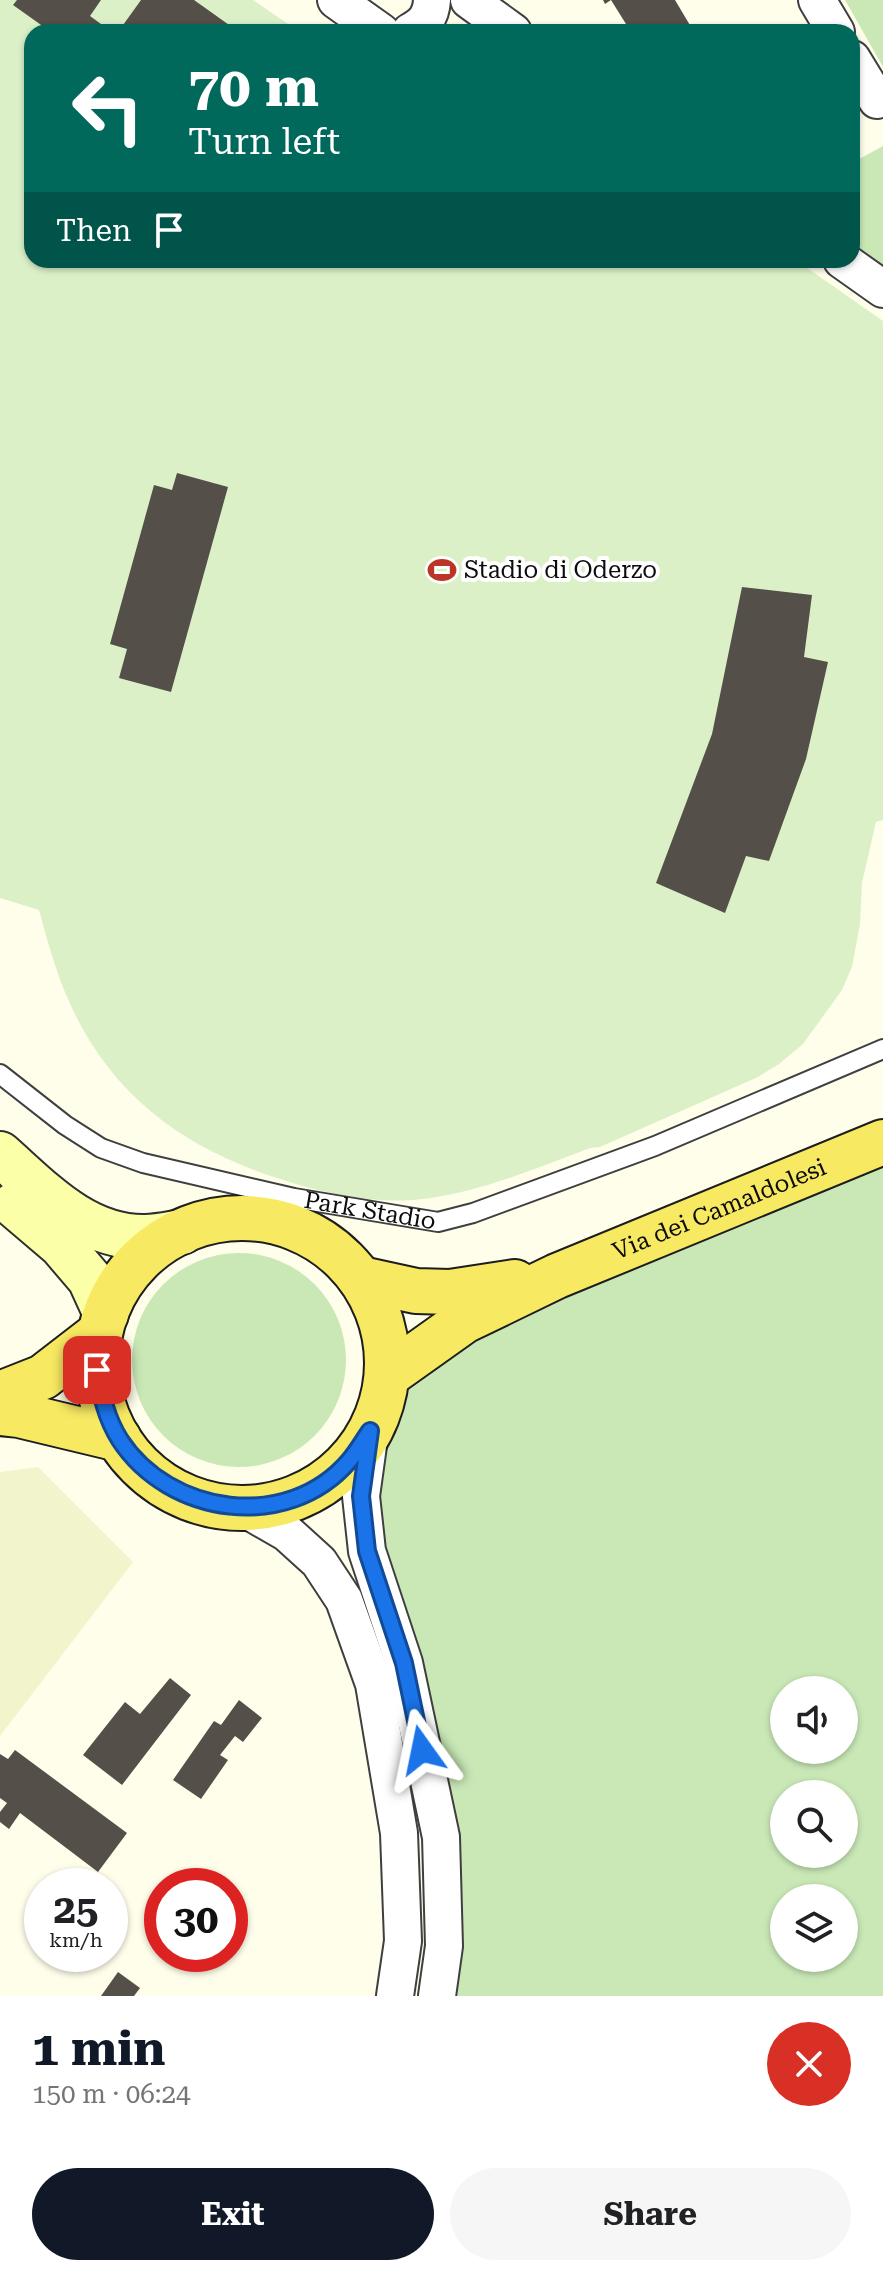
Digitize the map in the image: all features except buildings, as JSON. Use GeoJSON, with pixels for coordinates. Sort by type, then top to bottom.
{"type":"FeatureCollection","features":[{"type":"Feature","properties":{"kind":"main road","name":"Via dei Camaldolesi"},"geometry":{"type":"LineString","coordinates":[[388,1375],[464,1321],[557,1276],[883,1142]]}},
{"type":"Feature","properties":{"kind":"main road"},"geometry":{"type":"LineString","coordinates":[[247,1217],[291,1225],[330,1247],[361,1279],[378,1309],[386,1342],[388,1375],[382,1404],[370,1431],[348,1463],[317,1487],[281,1503],[242,1507],[206,1503],[171,1489],[142,1468],[119,1439],[104,1406],[97,1370],[103,1324],[111,1300],[129,1270],[163,1241],[203,1222],[247,1217]]}},
{"type":"Feature","properties":{"kind":"main road","name":"Via dei Camaldolesi"},"geometry":{"type":"LineString","coordinates":[[361,1279],[416,1291],[450,1292],[557,1276]]}},
{"type":"Feature","properties":{"kind":"main road"},"geometry":{"type":"LineString","coordinates":[[0,1394],[43,1377],[103,1324]]}},
{"type":"Feature","properties":{"kind":"main road"},"geometry":{"type":"LineString","coordinates":[[0,1413],[119,1439]]}},
{"type":"Feature","properties":{"kind":"street"},"geometry":{"type":"LineString","coordinates":[[336,0],[370,24]]}},
{"type":"Feature","properties":{"kind":"street"},"geometry":{"type":"LineString","coordinates":[[424,24],[432,0]]}},
{"type":"Feature","properties":{"kind":"street"},"geometry":{"type":"LineString","coordinates":[[469,0],[502,24]]}},
{"type":"Feature","properties":{"kind":"street"},"geometry":{"type":"LineString","coordinates":[[817,0],[831,24]]}},
{"type":"Feature","properties":{"kind":"street"},"geometry":{"type":"LineString","coordinates":[[860,72],[877,100],[883,97]]}},
{"type":"Feature","properties":{"kind":"street"},"geometry":{"type":"LineString","coordinates":[[853,268],[883,289]]}},
{"type":"Feature","properties":{"kind":"street"},"geometry":{"type":"LineString","coordinates":[[0,1154],[69,1213],[89,1226],[116,1235],[145,1237],[182,1232]]}},
{"type":"Feature","properties":{"kind":"street"},"geometry":{"type":"LineString","coordinates":[[0,1193],[61,1245],[90,1279],[103,1324]]}},
{"type":"Feature","properties":{"kind":"street"},"geometry":{"type":"LineString","coordinates":[[370,1431],[361,1496],[367,1551],[404,1663],[441,1837],[444,1946],[437,1996]]}},
{"type":"Feature","properties":{"kind":"street"},"geometry":{"type":"LineString","coordinates":[[242,1507],[287,1533],[319,1562],[344,1600],[374,1684],[399,1833],[403,1941],[395,1996]]}},
{"type":"Feature","properties":{"kind":"lane","name":"Park Stadio"},"geometry":{"type":"LineString","coordinates":[[0,1074],[65,1125],[101,1148],[143,1163],[294,1198],[438,1222],[473,1213],[655,1146],[883,1049]]}},
{"type":"Feature","properties":{"kind":"green space","name":"Stadio di Oderzo"},"geometry":{"type":"Polygon","coordinates":[[[0,0],[253,0],[288,24],[24,24],[24,268],[807,268],[883,321],[883,820],[876,822],[862,883],[860,924],[852,967],[842,990],[803,1044],[779,1064],[758,1077],[600,1147],[466,1191],[404,1200],[329,1193],[239,1164],[207,1149],[150,1111],[103,1061],[84,1031],[55,965],[39,910],[0,898],[0,0]]]}},
{"type":"Feature","properties":{"kind":"green space"},"geometry":{"type":"Polygon","coordinates":[[[845,0],[883,0],[883,67],[860,24],[845,0]]]}},
{"type":"Feature","properties":{"kind":"green space"},"geometry":{"type":"Polygon","coordinates":[[[883,146],[883,272],[860,256],[860,159],[883,146]]]}},
{"type":"Feature","properties":{"kind":"green space"},"geometry":{"type":"Polygon","coordinates":[[[883,1142],[883,1996],[437,1996],[444,1946],[379,1585],[370,1431],[382,1404],[388,1375],[883,1142]]]}},
{"type":"Feature","properties":{"kind":"green space"},"geometry":{"type":"Polygon","coordinates":[[[239,1253],[280,1261],[315,1284],[338,1319],[346,1360],[338,1401],[315,1436],[280,1459],[239,1467],[198,1459],[163,1436],[140,1401],[132,1360],[140,1319],[163,1284],[198,1261],[239,1253]]]}},
{"type":"Feature","properties":{"kind":"green space"},"geometry":{"type":"Polygon","coordinates":[[[38,1467],[133,1562],[0,1736],[0,1472],[38,1467]]]}},
{"type":"Feature","properties":{"kind":"place","name":"Stadio di Oderzo"},"geometry":{"type":"Point","coordinates":[442,570]}},
{"type":"Feature","properties":{"kind":"route"},"geometry":{"type":"LineString","coordinates":[[97,1370],[104,1406],[119,1439],[142,1468],[171,1489],[206,1503],[242,1507],[281,1503],[317,1487],[348,1463],[370,1431],[361,1496],[367,1551],[404,1663],[422,1750]]}}]}
